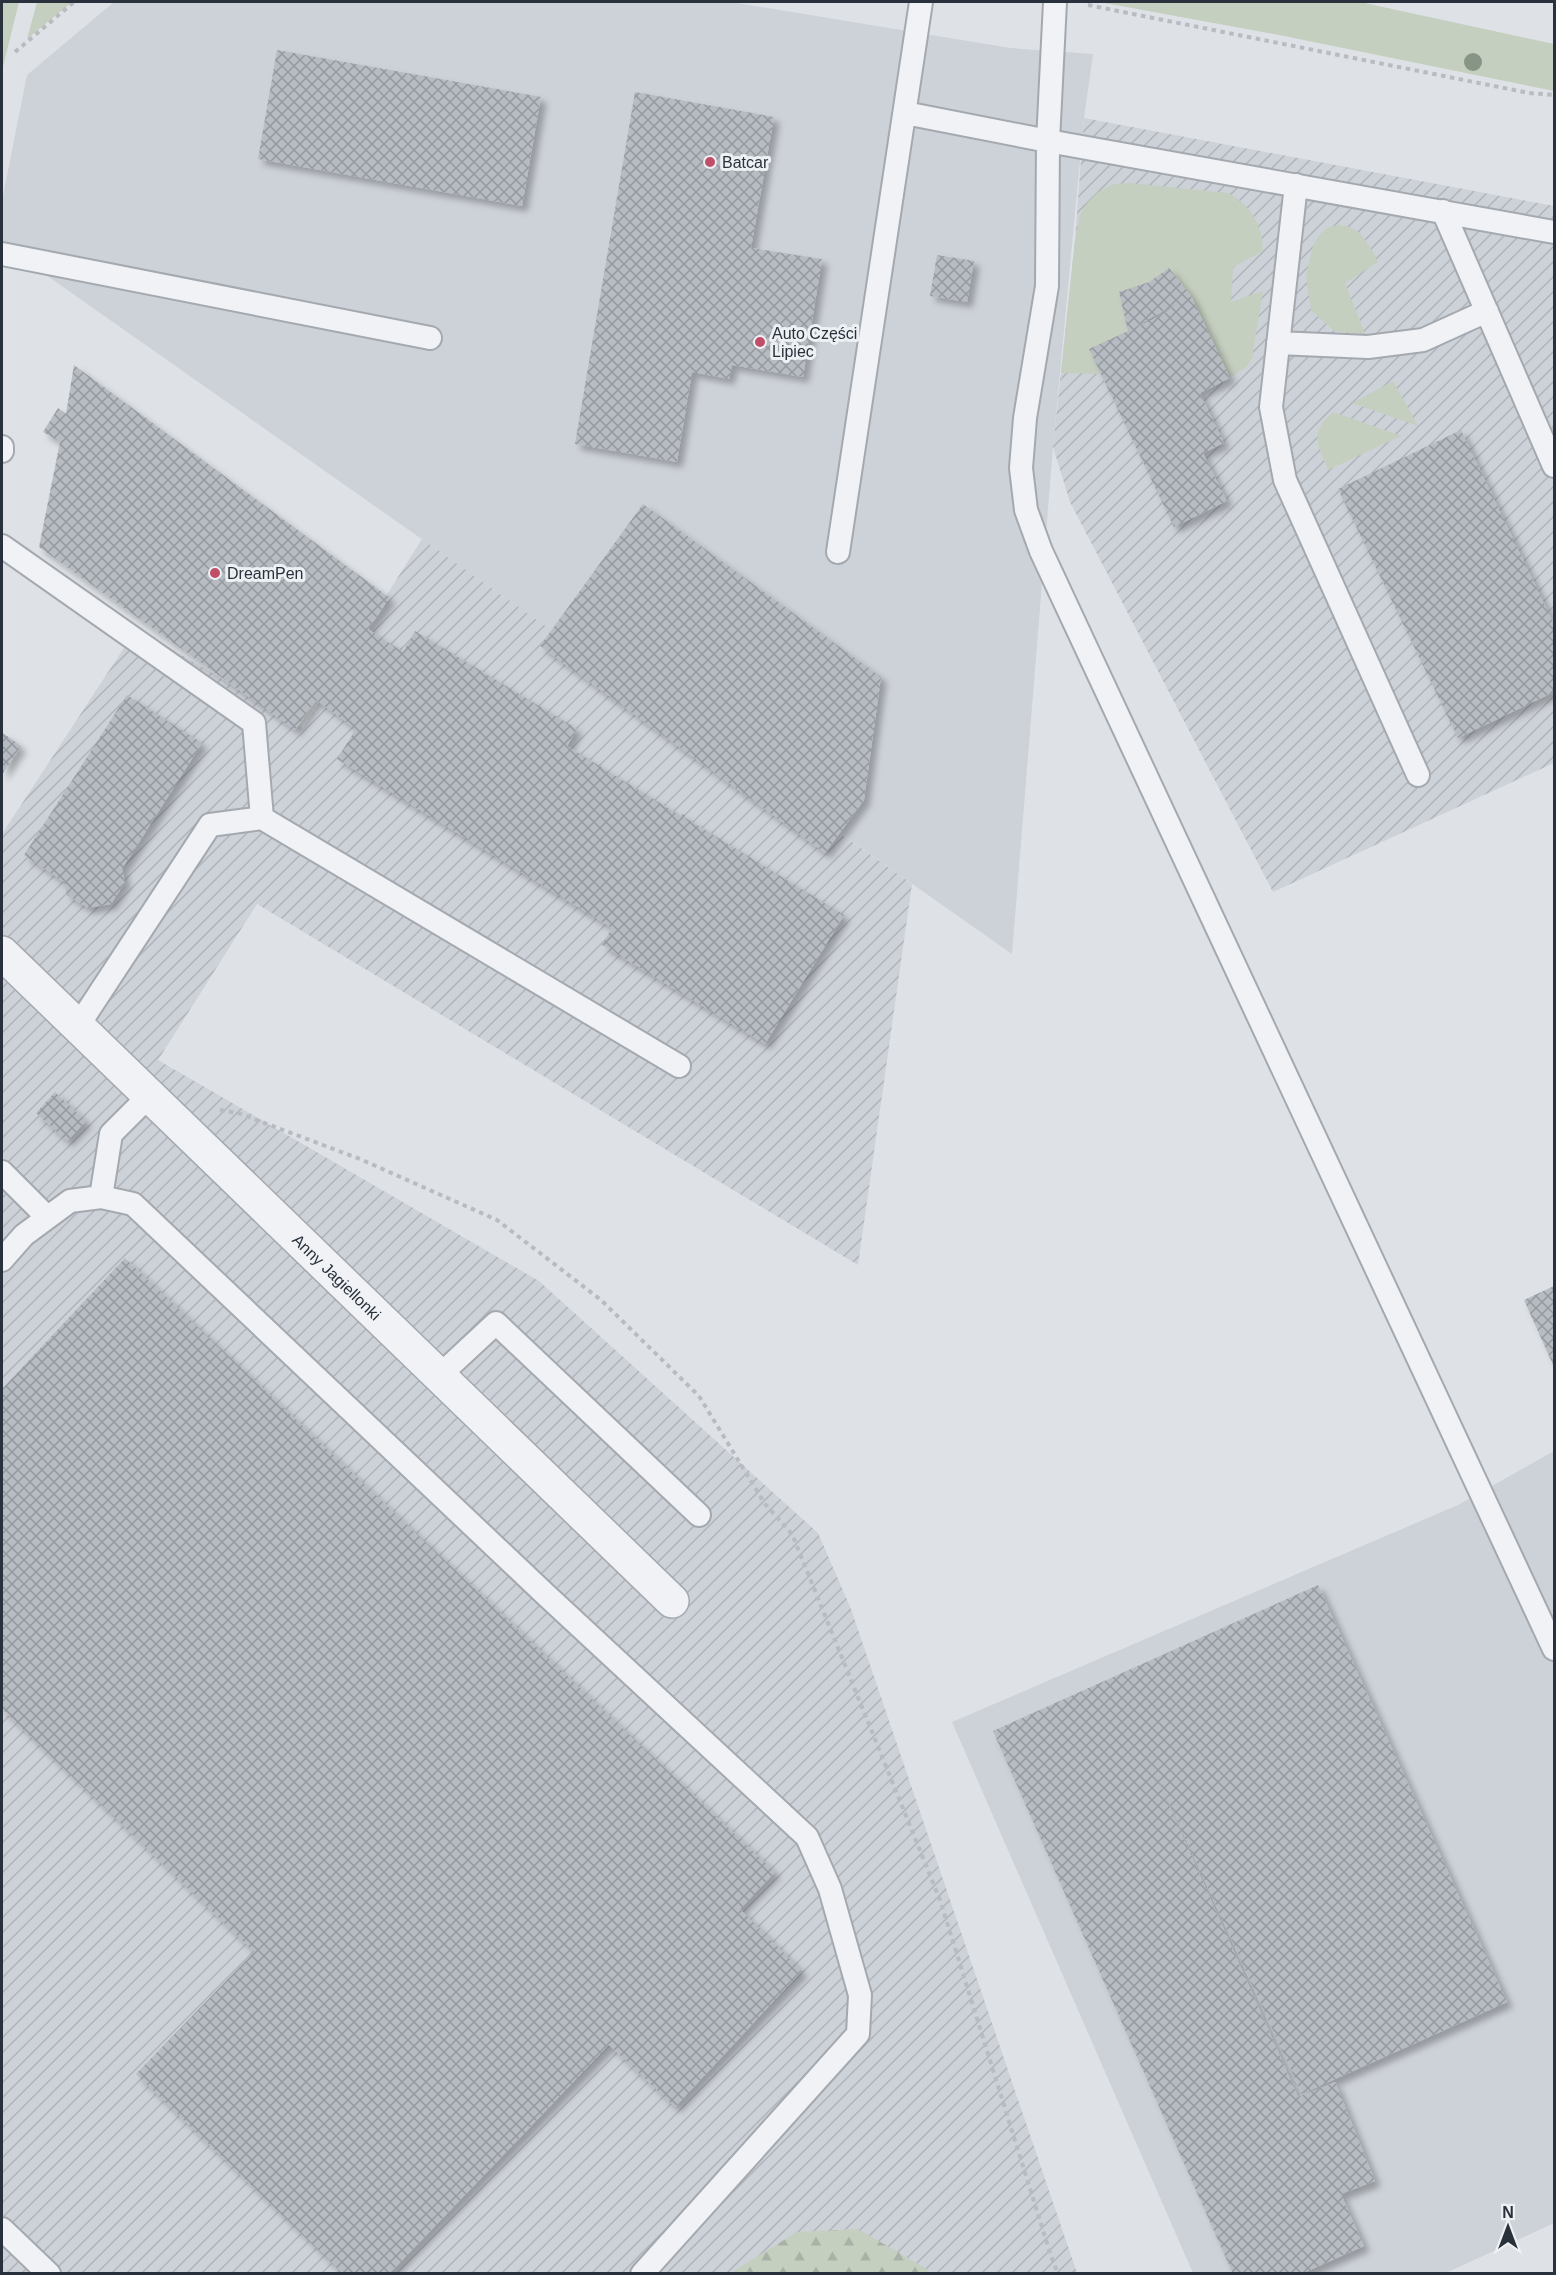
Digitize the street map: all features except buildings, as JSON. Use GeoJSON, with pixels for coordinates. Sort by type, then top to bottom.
{"type":"FeatureCollection","features":[{"type":"Feature","properties":{"kind":"street","name":"Anny Jagiellonki"},"geometry":{"type":"LineString","coordinates":[[2,953],[672,1601]]}},
{"type":"Feature","properties":{"kind":"lane"},"geometry":{"type":"LineString","coordinates":[[838,552],[921,2]]}},
{"type":"Feature","properties":{"kind":"lane"},"geometry":{"type":"LineString","coordinates":[[1055,2],[1048,141],[1047,286],[1025,418],[1021,468],[1026,510],[1046,562],[1554,1649]]}},
{"type":"Feature","properties":{"kind":"lane"},"geometry":{"type":"LineString","coordinates":[[905,113],[1554,232]]}},
{"type":"Feature","properties":{"kind":"lane"},"geometry":{"type":"LineString","coordinates":[[1296,185],[1271,406],[1285,480],[1418,775]]}},
{"type":"Feature","properties":{"kind":"lane"},"geometry":{"type":"LineString","coordinates":[[1443,211],[1554,466]]}},
{"type":"Feature","properties":{"kind":"lane"},"geometry":{"type":"LineString","coordinates":[[2,254],[430,338]]}},
{"type":"Feature","properties":{"kind":"lane"},"geometry":{"type":"LineString","coordinates":[[1278,343],[1368,347],[1423,340],[1486,311]]}},
{"type":"Feature","properties":{"kind":"lane"},"geometry":{"type":"LineString","coordinates":[[2,546],[254,723],[262,818]]}},
{"type":"Feature","properties":{"kind":"lane"},"geometry":{"type":"LineString","coordinates":[[78,1026],[210,825],[262,818],[680,1066]]}},
{"type":"Feature","properties":{"kind":"lane"},"geometry":{"type":"LineString","coordinates":[[101,1197],[111,1134],[149,1096]]}},
{"type":"Feature","properties":{"kind":"lane"},"geometry":{"type":"LineString","coordinates":[[2,1172],[47,1217]]}},
{"type":"Feature","properties":{"kind":"lane"},"geometry":{"type":"LineString","coordinates":[[2,1260],[24,1235],[70,1201],[101,1197],[133,1204],[545,1594],[807,1837],[830,1889],[860,1995],[858,2034],[642,2274]]}},
{"type":"Feature","properties":{"kind":"lane"},"geometry":{"type":"LineString","coordinates":[[439,1376],[496,1323],[699,1515]]}},
{"type":"Feature","properties":{"kind":"lane"},"geometry":{"type":"LineString","coordinates":[[2,2229],[49,2274]]}},
{"type":"Feature","properties":{"kind":"path"},"geometry":{"type":"LineString","coordinates":[[15,52],[74,2]]}},
{"type":"Feature","properties":{"kind":"path"},"geometry":{"type":"LineString","coordinates":[[1081,4],[1529,93],[1554,94]]}},
{"type":"Feature","properties":{"kind":"path"},"geometry":{"type":"LineString","coordinates":[[216,1109],[238,1113],[360,1159],[497,1220],[601,1300],[699,1396],[765,1504],[792,1534],[801,1555],[940,1900],[988,2060],[1058,2274]]}},
{"type":"Feature","properties":{"kind":"shaded area"},"geometry":{"type":"Polygon","coordinates":[[[114,2],[731,2],[1010,48],[1093,54],[1084,118],[1053,447],[1012,954],[2,244],[2,201],[27,75],[114,2]]]}},
{"type":"Feature","properties":{"kind":"shaded area"},"geometry":{"type":"Polygon","coordinates":[[[1084,118],[1554,206],[1554,763],[1273,892],[1070,502],[1053,447],[1075,240],[1084,118]]]}},
{"type":"Feature","properties":{"kind":"shaded area"},"geometry":{"type":"Polygon","coordinates":[[[422,539],[912,884],[858,1265],[257,904],[158,1060],[539,1281],[818,1533],[851,1609],[1077,2273],[2,2274],[2,834],[137,628],[303,728],[422,539]]]}},
{"type":"Feature","properties":{"kind":"shaded area"},"geometry":{"type":"Polygon","coordinates":[[[1554,1451],[1554,2223],[1446,2273],[1193,2273],[952,1722],[1458,1505],[1554,1451]]]}},
{"type":"Feature","properties":{"kind":"green space"},"geometry":{"type":"Polygon","coordinates":[[[3,2],[19,2],[2,71],[2,6],[3,2]]]}},
{"type":"Feature","properties":{"kind":"green space"},"geometry":{"type":"Polygon","coordinates":[[[37,2],[72,2],[27,39],[37,2]]]}},
{"type":"Feature","properties":{"kind":"green space"},"geometry":{"type":"Polygon","coordinates":[[[1099,2],[1360,2],[1554,44],[1554,91],[1274,34],[1099,2]]]}},
{"type":"Feature","properties":{"kind":"green space"},"geometry":{"type":"Polygon","coordinates":[[[1130,183],[1228,193],[1243,204],[1254,217],[1261,233],[1263,251],[1233,267],[1231,302],[1263,291],[1252,358],[1246,367],[1230,378],[1191,296],[1169,268],[1149,282],[1119,292],[1128,331],[1090,349],[1101,374],[1061,373],[1075,240],[1080,215],[1098,192],[1114,184],[1130,183]]]}},
{"type":"Feature","properties":{"kind":"green space"},"geometry":{"type":"Polygon","coordinates":[[[1338,225],[1358,232],[1367,242],[1378,262],[1345,283],[1365,334],[1334,331],[1311,310],[1306,275],[1313,246],[1320,234],[1329,227],[1338,225]]]}},
{"type":"Feature","properties":{"kind":"green space"},"geometry":{"type":"Polygon","coordinates":[[[1393,381],[1418,426],[1352,403],[1393,381]]]}},
{"type":"Feature","properties":{"kind":"green space"},"geometry":{"type":"Polygon","coordinates":[[[1333,412],[1401,436],[1328,470],[1319,446],[1318,433],[1325,419],[1333,412]]]}},
{"type":"Feature","properties":{"kind":"green space"},"geometry":{"type":"Polygon","coordinates":[[[858,2229],[925,2268],[929,2273],[730,2273],[797,2232],[858,2229]]]}},
{"type":"Feature","properties":{"kind":"place","name":"Batcar"},"geometry":{"type":"Point","coordinates":[710,162]}},
{"type":"Feature","properties":{"kind":"place","name":"Auto Części Lipiec"},"geometry":{"type":"Point","coordinates":[760,342]}},
{"type":"Feature","properties":{"kind":"place","name":"DreamPen"},"geometry":{"type":"Point","coordinates":[215,573]}}]}
